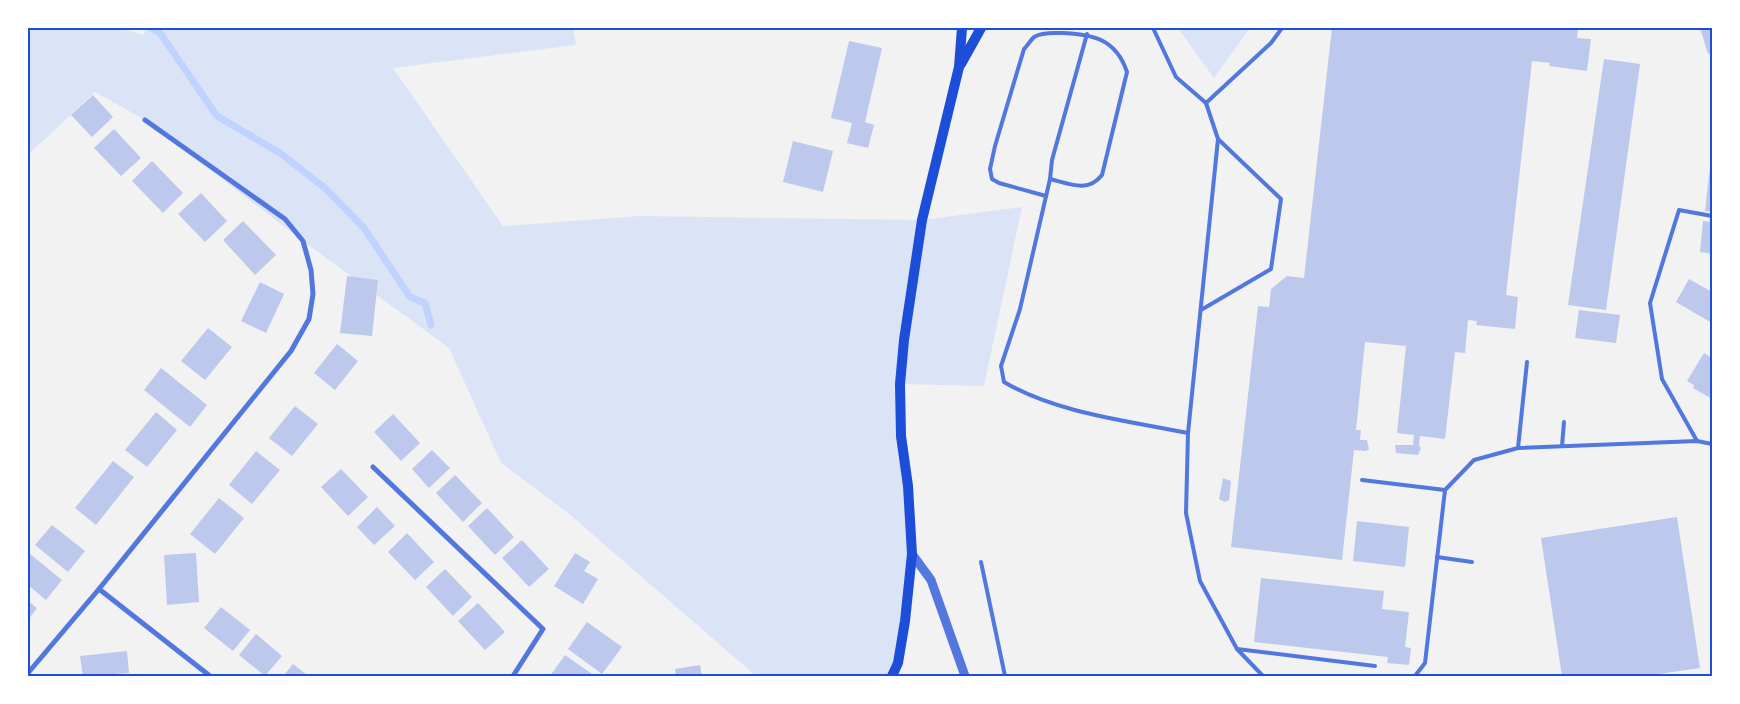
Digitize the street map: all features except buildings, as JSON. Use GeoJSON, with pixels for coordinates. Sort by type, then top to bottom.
{"type":"FeatureCollection","features":[{"type":"Feature","properties":{"kind":"main road"},"geometry":{"type":"LineString","coordinates":[[892,676],[898,663],[905,621],[912,554],[908,486],[901,436],[900,384],[904,340],[922,220],[959,67],[962,28]]}},
{"type":"Feature","properties":{"kind":"main road"},"geometry":{"type":"LineString","coordinates":[[959,67],[981,28]]}},
{"type":"Feature","properties":{"kind":"street"},"geometry":{"type":"LineString","coordinates":[[28,673],[99,589],[292,351],[309,319],[313,294],[311,270],[303,241],[285,220],[145,120]]}},
{"type":"Feature","properties":{"kind":"street"},"geometry":{"type":"LineString","coordinates":[[373,468],[543,629],[514,676]]}},
{"type":"Feature","properties":{"kind":"street"},"geometry":{"type":"LineString","coordinates":[[912,554],[931,580],[965,676]]}},
{"type":"Feature","properties":{"kind":"street"},"geometry":{"type":"LineString","coordinates":[[99,589],[210,676]]}},
{"type":"Feature","properties":{"kind":"lane"},"geometry":{"type":"LineString","coordinates":[[1154,28],[1176,77],[1206,103],[1218,139],[1188,433],[1186,513],[1200,581],[1237,649],[1263,676]]}},
{"type":"Feature","properties":{"kind":"lane"},"geometry":{"type":"LineString","coordinates":[[1206,103],[1271,43],[1282,28]]}},
{"type":"Feature","properties":{"kind":"lane"},"geometry":{"type":"LineString","coordinates":[[1046,196],[999,183],[992,178],[990,169],[995,146],[1024,49],[1034,38],[1043,34],[1087,34],[1104,41],[1119,56],[1127,72],[1105,166],[1102,176],[1096,184],[1088,186],[1050,179]]}},
{"type":"Feature","properties":{"kind":"lane"},"geometry":{"type":"LineString","coordinates":[[1087,34],[1052,160],[1050,179],[1020,309],[1001,366],[1004,382],[1018,391],[1077,410],[1188,433]]}},
{"type":"Feature","properties":{"kind":"lane"},"geometry":{"type":"LineString","coordinates":[[1200,310],[1271,269],[1281,200],[1218,139]]}},
{"type":"Feature","properties":{"kind":"lane"},"geometry":{"type":"LineString","coordinates":[[1697,441],[1662,379],[1650,304],[1678,210],[1712,216]]}},
{"type":"Feature","properties":{"kind":"lane"},"geometry":{"type":"LineString","coordinates":[[1518,448],[1527,362]]}},
{"type":"Feature","properties":{"kind":"lane"},"geometry":{"type":"LineString","coordinates":[[1562,446],[1564,422]]}},
{"type":"Feature","properties":{"kind":"lane"},"geometry":{"type":"LineString","coordinates":[[1414,676],[1425,663],[1445,490],[1474,460],[1518,448],[1697,441],[1712,444]]}},
{"type":"Feature","properties":{"kind":"lane"},"geometry":{"type":"LineString","coordinates":[[1362,480],[1445,490]]}},
{"type":"Feature","properties":{"kind":"lane"},"geometry":{"type":"LineString","coordinates":[[1437,557],[1472,562]]}},
{"type":"Feature","properties":{"kind":"lane"},"geometry":{"type":"LineString","coordinates":[[981,562],[1005,676]]}},
{"type":"Feature","properties":{"kind":"lane"},"geometry":{"type":"LineString","coordinates":[[1237,649],[1375,666]]}},
{"type":"Feature","properties":{"kind":"shaded area"},"geometry":{"type":"Polygon","coordinates":[[[28,28],[119,28],[144,35],[146,28],[573,28],[576,45],[393,68],[503,226],[639,216],[922,220],[1022,207],[984,386],[900,384],[912,554],[892,676],[756,676],[568,513],[501,463],[449,348],[303,241],[145,120],[95,92],[28,155],[28,28]]]}},
{"type":"Feature","properties":{"kind":"shaded area"},"geometry":{"type":"Polygon","coordinates":[[[1178,28],[1250,28],[1214,78],[1178,28]]]}},
{"type":"Feature","properties":{"kind":"waterway"},"geometry":{"type":"LineString","coordinates":[[151,28],[160,33],[217,116],[280,153],[325,188],[364,228],[410,297],[425,303],[431,325]]}}]}
